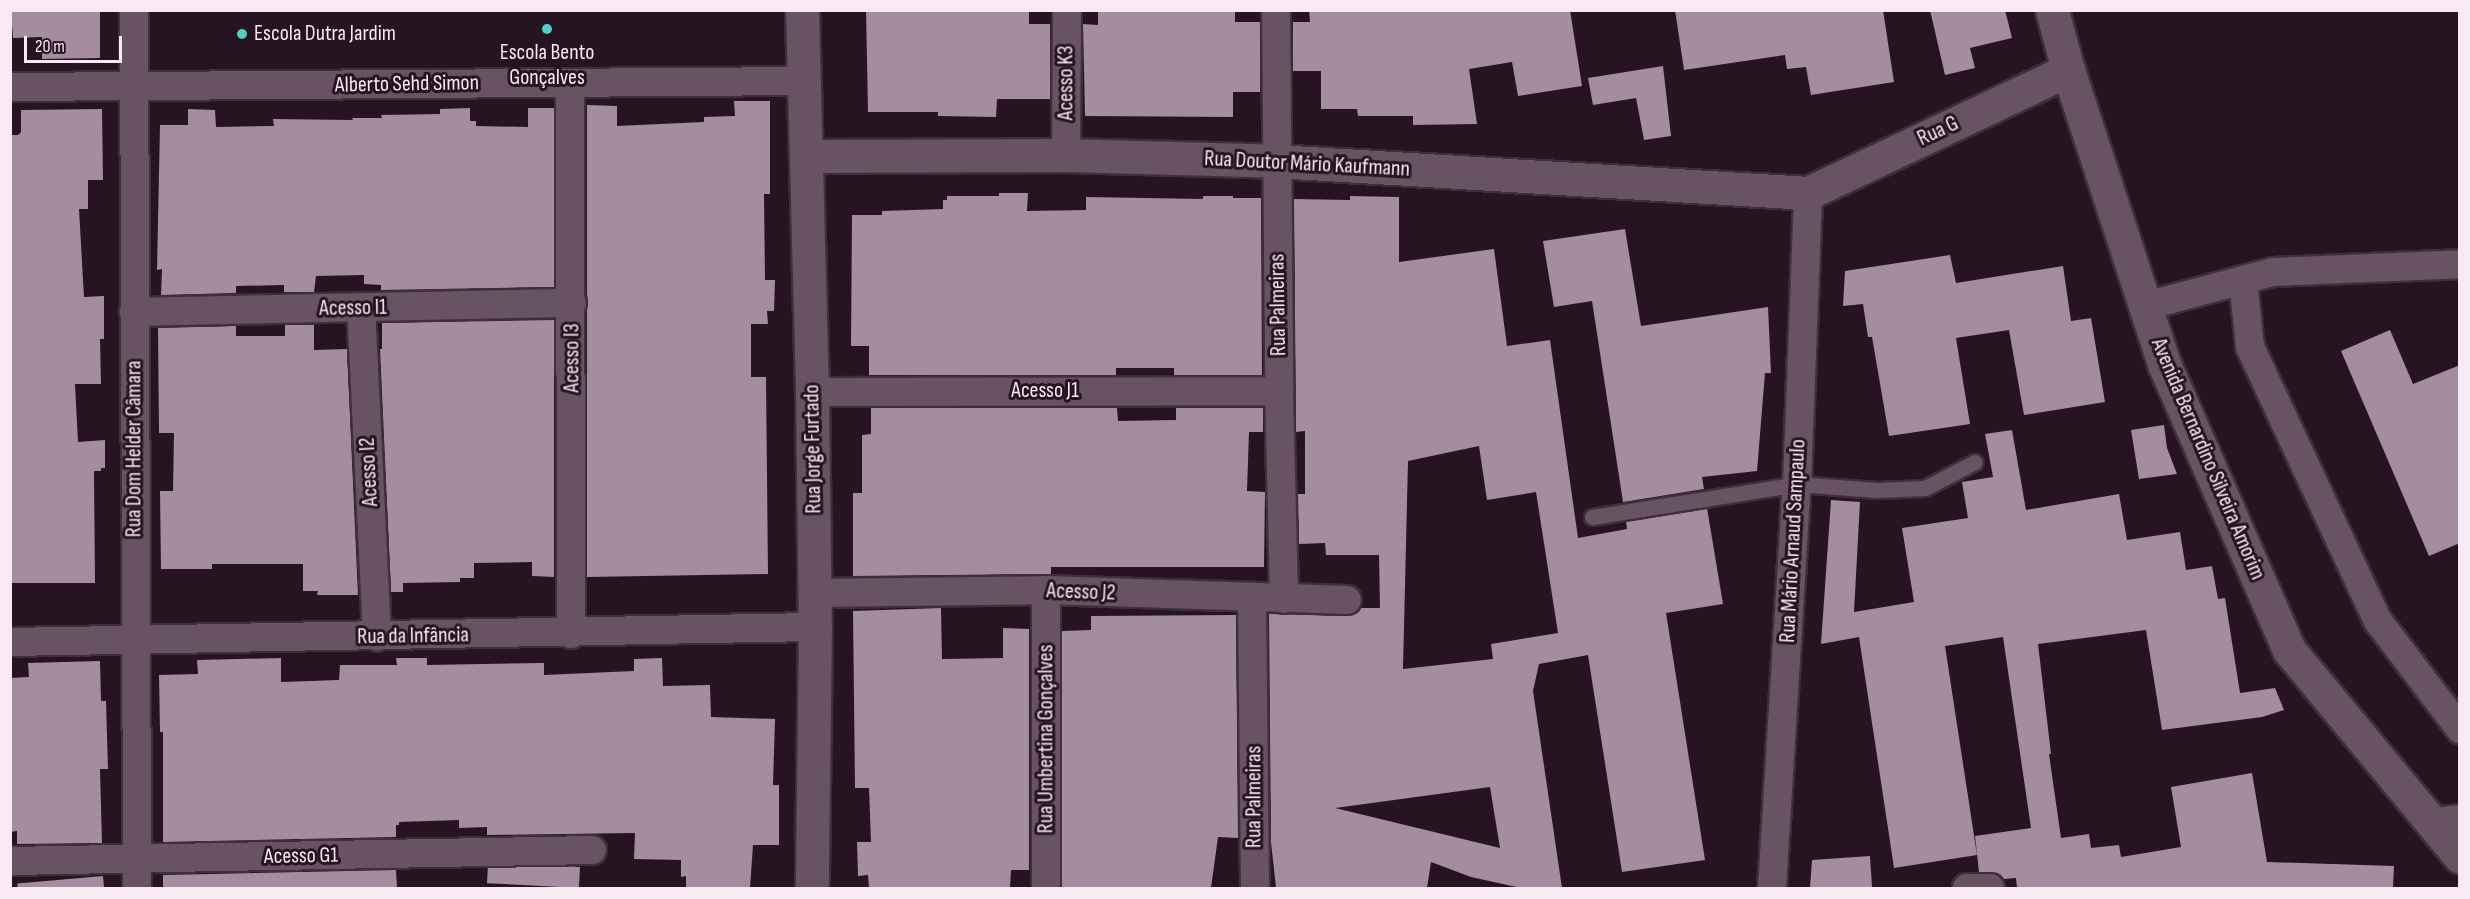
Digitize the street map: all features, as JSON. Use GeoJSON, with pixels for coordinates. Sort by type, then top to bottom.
{"type":"FeatureCollection","features":[{"type":"Feature","properties":{"kind":"street","name":"Rua Dom Helder Câmara"},"geometry":{"type":"LineString","coordinates":[[134,10],[137,888]]}},
{"type":"Feature","properties":{"kind":"street","name":"Rua Jorge Furtado"},"geometry":{"type":"LineString","coordinates":[[802,10],[812,392],[814,593],[812,888]]}},
{"type":"Feature","properties":{"kind":"street","name":"Acesso K3"},"geometry":{"type":"LineString","coordinates":[[1066,155],[1067,10]]}},
{"type":"Feature","properties":{"kind":"street","name":"Rua Palmeiras"},"geometry":{"type":"LineString","coordinates":[[1276,10],[1279,391],[1284,599]]}},
{"type":"Feature","properties":{"kind":"street","name":"Avenida Bernardino Silveira Amorim"},"geometry":{"type":"LineString","coordinates":[[2052,10],[2068,70],[2165,366],[2289,650],[2446,821],[2460,857]]}},
{"type":"Feature","properties":{"kind":"street","name":"Rua G"},"geometry":{"type":"LineString","coordinates":[[1808,193],[2068,70]]}},
{"type":"Feature","properties":{"kind":"street","name":"Alberto Sehd Simon"},"geometry":{"type":"LineString","coordinates":[[10,87],[803,81]]}},
{"type":"Feature","properties":{"kind":"street","name":"Acesso I3"},"geometry":{"type":"LineString","coordinates":[[570,83],[572,634]]}},
{"type":"Feature","properties":{"kind":"street","name":"Rua Doutor Mário Kaufmann"},"geometry":{"type":"LineString","coordinates":[[807,156],[1066,155],[1276,161],[1808,193]]}},
{"type":"Feature","properties":{"kind":"street","name":"Rua Mário Arnaud Sampaulo"},"geometry":{"type":"LineString","coordinates":[[1772,888],[1797,484],[1808,193]]}},
{"type":"Feature","properties":{"kind":"street"},"geometry":{"type":"LineString","coordinates":[[2146,306],[2273,272],[2460,264]]}},
{"type":"Feature","properties":{"kind":"street"},"geometry":{"type":"LineString","coordinates":[[2243,281],[2250,347],[2378,621],[2460,729]]}},
{"type":"Feature","properties":{"kind":"street","name":"Acesso I1"},"geometry":{"type":"LineString","coordinates":[[134,312],[572,303]]}},
{"type":"Feature","properties":{"kind":"street","name":"Acesso I2"},"geometry":{"type":"LineString","coordinates":[[361,307],[377,637]]}},
{"type":"Feature","properties":{"kind":"street","name":"Acesso J1"},"geometry":{"type":"LineString","coordinates":[[812,392],[1279,391]]}},
{"type":"Feature","properties":{"kind":"street","name":"Acesso J2"},"geometry":{"type":"LineString","coordinates":[[814,593],[1046,590],[1347,600]]}},
{"type":"Feature","properties":{"kind":"street","name":"Rua Umbertina Gonçalves"},"geometry":{"type":"LineString","coordinates":[[1046,590],[1046,888]]}},
{"type":"Feature","properties":{"kind":"street","name":"Rua Palmeiras"},"geometry":{"type":"LineString","coordinates":[[1252,597],[1254,888]]}},
{"type":"Feature","properties":{"kind":"street","name":"Rua da Infância"},"geometry":{"type":"LineString","coordinates":[[10,642],[572,634],[814,627]]}},
{"type":"Feature","properties":{"kind":"street","name":"Acesso G1"},"geometry":{"type":"LineString","coordinates":[[10,861],[592,850]]}},
{"type":"Feature","properties":{"kind":"street"},"geometry":{"type":"LineString","coordinates":[[1967,888],[1990,888]]}},
{"type":"Feature","properties":{"kind":"lane"},"geometry":{"type":"LineString","coordinates":[[1592,517],[1797,484],[1876,490],[1925,488],[1975,462]]}},
{"type":"Feature","properties":{"kind":"building"},"geometry":{"type":"Polygon","coordinates":[[[11,10],[100,10],[100,58],[42,59],[42,37],[13,38],[11,10]]]}},
{"type":"Feature","properties":{"kind":"building"},"geometry":{"type":"Polygon","coordinates":[[[866,10],[1029,10],[1029,24],[1050,24],[1050,99],[997,99],[996,117],[938,116],[938,112],[868,112],[866,10]]]}},
{"type":"Feature","properties":{"kind":"building"},"geometry":{"type":"Polygon","coordinates":[[[1098,10],[1235,10],[1235,22],[1260,22],[1260,92],[1233,92],[1233,117],[1085,116],[1083,24],[1098,25],[1098,10]]]}},
{"type":"Feature","properties":{"kind":"building"},"geometry":{"type":"Polygon","coordinates":[[[1309,10],[1570,10],[1582,86],[1518,96],[1512,62],[1469,69],[1477,124],[1413,125],[1413,116],[1358,116],[1357,109],[1321,109],[1321,71],[1293,71],[1293,22],[1310,22],[1309,10]]]}},
{"type":"Feature","properties":{"kind":"building"},"geometry":{"type":"Polygon","coordinates":[[[1675,10],[1883,10],[1894,82],[1811,95],[1806,67],[1787,69],[1785,55],[1684,70],[1675,10]]]}},
{"type":"Feature","properties":{"kind":"building"},"geometry":{"type":"Polygon","coordinates":[[[1930,10],[2005,10],[2012,38],[1970,48],[1975,68],[1945,75],[1930,10]]]}},
{"type":"Feature","properties":{"kind":"building"},"geometry":{"type":"Polygon","coordinates":[[[1663,66],[1671,136],[1644,140],[1636,98],[1593,105],[1588,78],[1663,66]]]}},
{"type":"Feature","properties":{"kind":"building"},"geometry":{"type":"Polygon","coordinates":[[[734,101],[770,101],[770,194],[764,194],[765,280],[775,280],[774,311],[767,311],[768,324],[751,324],[751,377],[766,377],[768,574],[587,577],[587,105],[617,106],[617,126],[704,122],[704,117],[735,116],[734,101]]]}},
{"type":"Feature","properties":{"kind":"building"},"geometry":{"type":"Polygon","coordinates":[[[470,108],[470,121],[476,121],[476,126],[528,127],[528,108],[554,108],[554,287],[381,290],[381,285],[364,284],[364,275],[316,276],[314,292],[284,292],[284,285],[236,286],[236,293],[161,295],[162,269],[157,270],[160,125],[188,125],[188,109],[215,110],[216,127],[274,126],[273,119],[353,120],[352,118],[382,118],[381,115],[440,114],[440,109],[470,108]]]}},
{"type":"Feature","properties":{"kind":"building"},"geometry":{"type":"Polygon","coordinates":[[[102,109],[103,180],[88,180],[88,209],[79,209],[84,297],[104,296],[104,339],[100,339],[101,384],[75,384],[78,442],[105,440],[105,468],[101,468],[101,471],[94,471],[95,583],[10,583],[10,135],[18,135],[21,132],[21,110],[102,109]]]}},
{"type":"Feature","properties":{"kind":"building"},"geometry":{"type":"Polygon","coordinates":[[[999,193],[1028,193],[1027,211],[1086,210],[1086,197],[1203,199],[1203,196],[1233,196],[1233,198],[1261,198],[1262,375],[1174,375],[1174,368],[1116,368],[1116,375],[869,375],[869,346],[851,346],[852,215],[882,215],[882,211],[943,209],[943,200],[947,200],[947,196],[999,196],[999,193]]]}},
{"type":"Feature","properties":{"kind":"building"},"geometry":{"type":"Polygon","coordinates":[[[1350,196],[1399,197],[1399,262],[1494,249],[1507,346],[1550,340],[1578,538],[1627,529],[1626,521],[1707,508],[1723,604],[1666,613],[1705,860],[1622,872],[1588,655],[1539,664],[1533,691],[1562,888],[1521,888],[1471,877],[1431,862],[1427,888],[1276,888],[1271,842],[1269,614],[1346,616],[1355,614],[1361,608],[1380,608],[1379,555],[1326,555],[1325,543],[1299,544],[1298,494],[1305,494],[1305,431],[1296,432],[1294,199],[1350,200],[1350,196]],[[1479,446],[1408,461],[1403,669],[1493,659],[1491,644],[1558,633],[1536,492],[1487,500],[1479,446]],[[1490,787],[1335,808],[1500,848],[1490,787]]]}},
{"type":"Feature","properties":{"kind":"building"},"geometry":{"type":"Polygon","coordinates":[[[1625,229],[1641,326],[1768,307],[1771,373],[1765,373],[1757,471],[1702,477],[1704,489],[1623,502],[1592,301],[1554,307],[1543,241],[1625,229]]]}},
{"type":"Feature","properties":{"kind":"building"},"geometry":{"type":"Polygon","coordinates":[[[1950,255],[1956,283],[2063,266],[2071,321],[2091,318],[2105,402],[2024,415],[2009,330],[1956,338],[1970,424],[1889,436],[1872,337],[1868,337],[1863,304],[1843,306],[1845,271],[1950,255]]]}},
{"type":"Feature","properties":{"kind":"building"},"geometry":{"type":"Polygon","coordinates":[[[554,320],[554,577],[532,576],[532,562],[474,563],[474,578],[460,578],[460,582],[403,583],[403,592],[391,592],[380,349],[382,349],[382,323],[554,320]]]}},
{"type":"Feature","properties":{"kind":"building"},"geometry":{"type":"Polygon","coordinates":[[[285,325],[314,325],[314,350],[347,349],[358,595],[317,595],[318,591],[303,591],[303,564],[212,564],[212,569],[161,569],[160,491],[173,491],[174,433],[159,433],[158,328],[236,326],[236,336],[285,336],[285,325]]]}},
{"type":"Feature","properties":{"kind":"building"},"geometry":{"type":"Polygon","coordinates":[[[2390,330],[2413,384],[2460,365],[2460,543],[2429,556],[2341,351],[2390,330]]]}},
{"type":"Feature","properties":{"kind":"building"},"geometry":{"type":"Polygon","coordinates":[[[871,408],[1117,408],[1118,421],[1176,420],[1176,408],[1263,408],[1263,432],[1249,432],[1247,491],[1265,492],[1264,567],[1051,567],[1051,574],[853,576],[853,493],[862,493],[862,435],[871,434],[871,408]]]}},
{"type":"Feature","properties":{"kind":"building"},"geometry":{"type":"Polygon","coordinates":[[[2164,425],[2167,448],[2177,474],[2139,479],[2131,430],[2164,425]]]}},
{"type":"Feature","properties":{"kind":"building"},"geometry":{"type":"Polygon","coordinates":[[[2012,430],[2026,510],[2119,494],[2127,540],[2180,532],[2186,570],[2212,566],[2218,599],[2225,598],[2240,693],[2275,688],[2284,710],[2262,717],[2162,730],[2146,630],[2038,644],[2051,754],[2049,754],[2061,838],[2089,834],[2091,848],[2119,845],[2121,857],[2181,847],[2171,787],[2252,773],[2267,862],[2394,866],[2393,888],[2017,888],[2016,878],[2004,879],[1998,873],[1979,872],[1975,836],[2031,828],[2003,637],[1945,646],[1977,855],[1894,868],[1859,637],[1821,644],[1831,500],[1860,502],[1854,612],[1914,602],[1902,528],[1968,518],[1962,482],[1993,477],[1985,434],[2012,430]]]}},
{"type":"Feature","properties":{"kind":"building"},"geometry":{"type":"Polygon","coordinates":[[[941,608],[942,659],[1003,658],[1003,628],[1029,629],[1029,870],[1011,870],[1010,888],[869,888],[868,875],[858,876],[857,842],[871,842],[869,788],[855,788],[853,611],[941,608]]]}},
{"type":"Feature","properties":{"kind":"building"},"geometry":{"type":"Polygon","coordinates":[[[1236,615],[1238,838],[1218,837],[1211,888],[1062,888],[1062,631],[1091,630],[1091,616],[1236,615]]]}},
{"type":"Feature","properties":{"kind":"building"},"geometry":{"type":"Polygon","coordinates":[[[281,658],[281,682],[339,680],[340,665],[397,665],[396,658],[427,658],[427,665],[544,663],[544,675],[634,671],[634,659],[662,658],[663,686],[710,685],[711,717],[775,719],[773,785],[779,785],[779,845],[753,845],[750,888],[686,888],[686,876],[681,877],[681,860],[634,859],[635,833],[487,835],[487,827],[459,828],[459,820],[399,822],[399,825],[396,825],[396,837],[163,842],[163,732],[160,732],[159,675],[198,674],[197,660],[281,658]]]}},
{"type":"Feature","properties":{"kind":"building"},"geometry":{"type":"Polygon","coordinates":[[[100,661],[101,701],[106,701],[108,769],[100,769],[102,843],[17,844],[17,831],[10,832],[10,678],[29,677],[28,663],[100,661]]]}},
{"type":"Feature","properties":{"kind":"building"},"geometry":{"type":"Polygon","coordinates":[[[1870,856],[1872,887],[1810,888],[1812,860],[1870,856]]]}},
{"type":"Feature","properties":{"kind":"building"},"geometry":{"type":"Polygon","coordinates":[[[488,862],[580,867],[579,888],[487,883],[488,862]]]}},
{"type":"Feature","properties":{"kind":"building"},"geometry":{"type":"Polygon","coordinates":[[[396,870],[397,888],[163,888],[163,875],[396,870]]]}},
{"type":"Feature","properties":{"kind":"building"},"geometry":{"type":"Polygon","coordinates":[[[103,876],[104,888],[18,888],[17,883],[103,876]]]}},
{"type":"Feature","properties":{"kind":"place","name":"Escola Bento Gonçalves"},"geometry":{"type":"Point","coordinates":[547,29]}},
{"type":"Feature","properties":{"kind":"place","name":"Escola Dutra Jardim"},"geometry":{"type":"Point","coordinates":[242,34]}}]}
